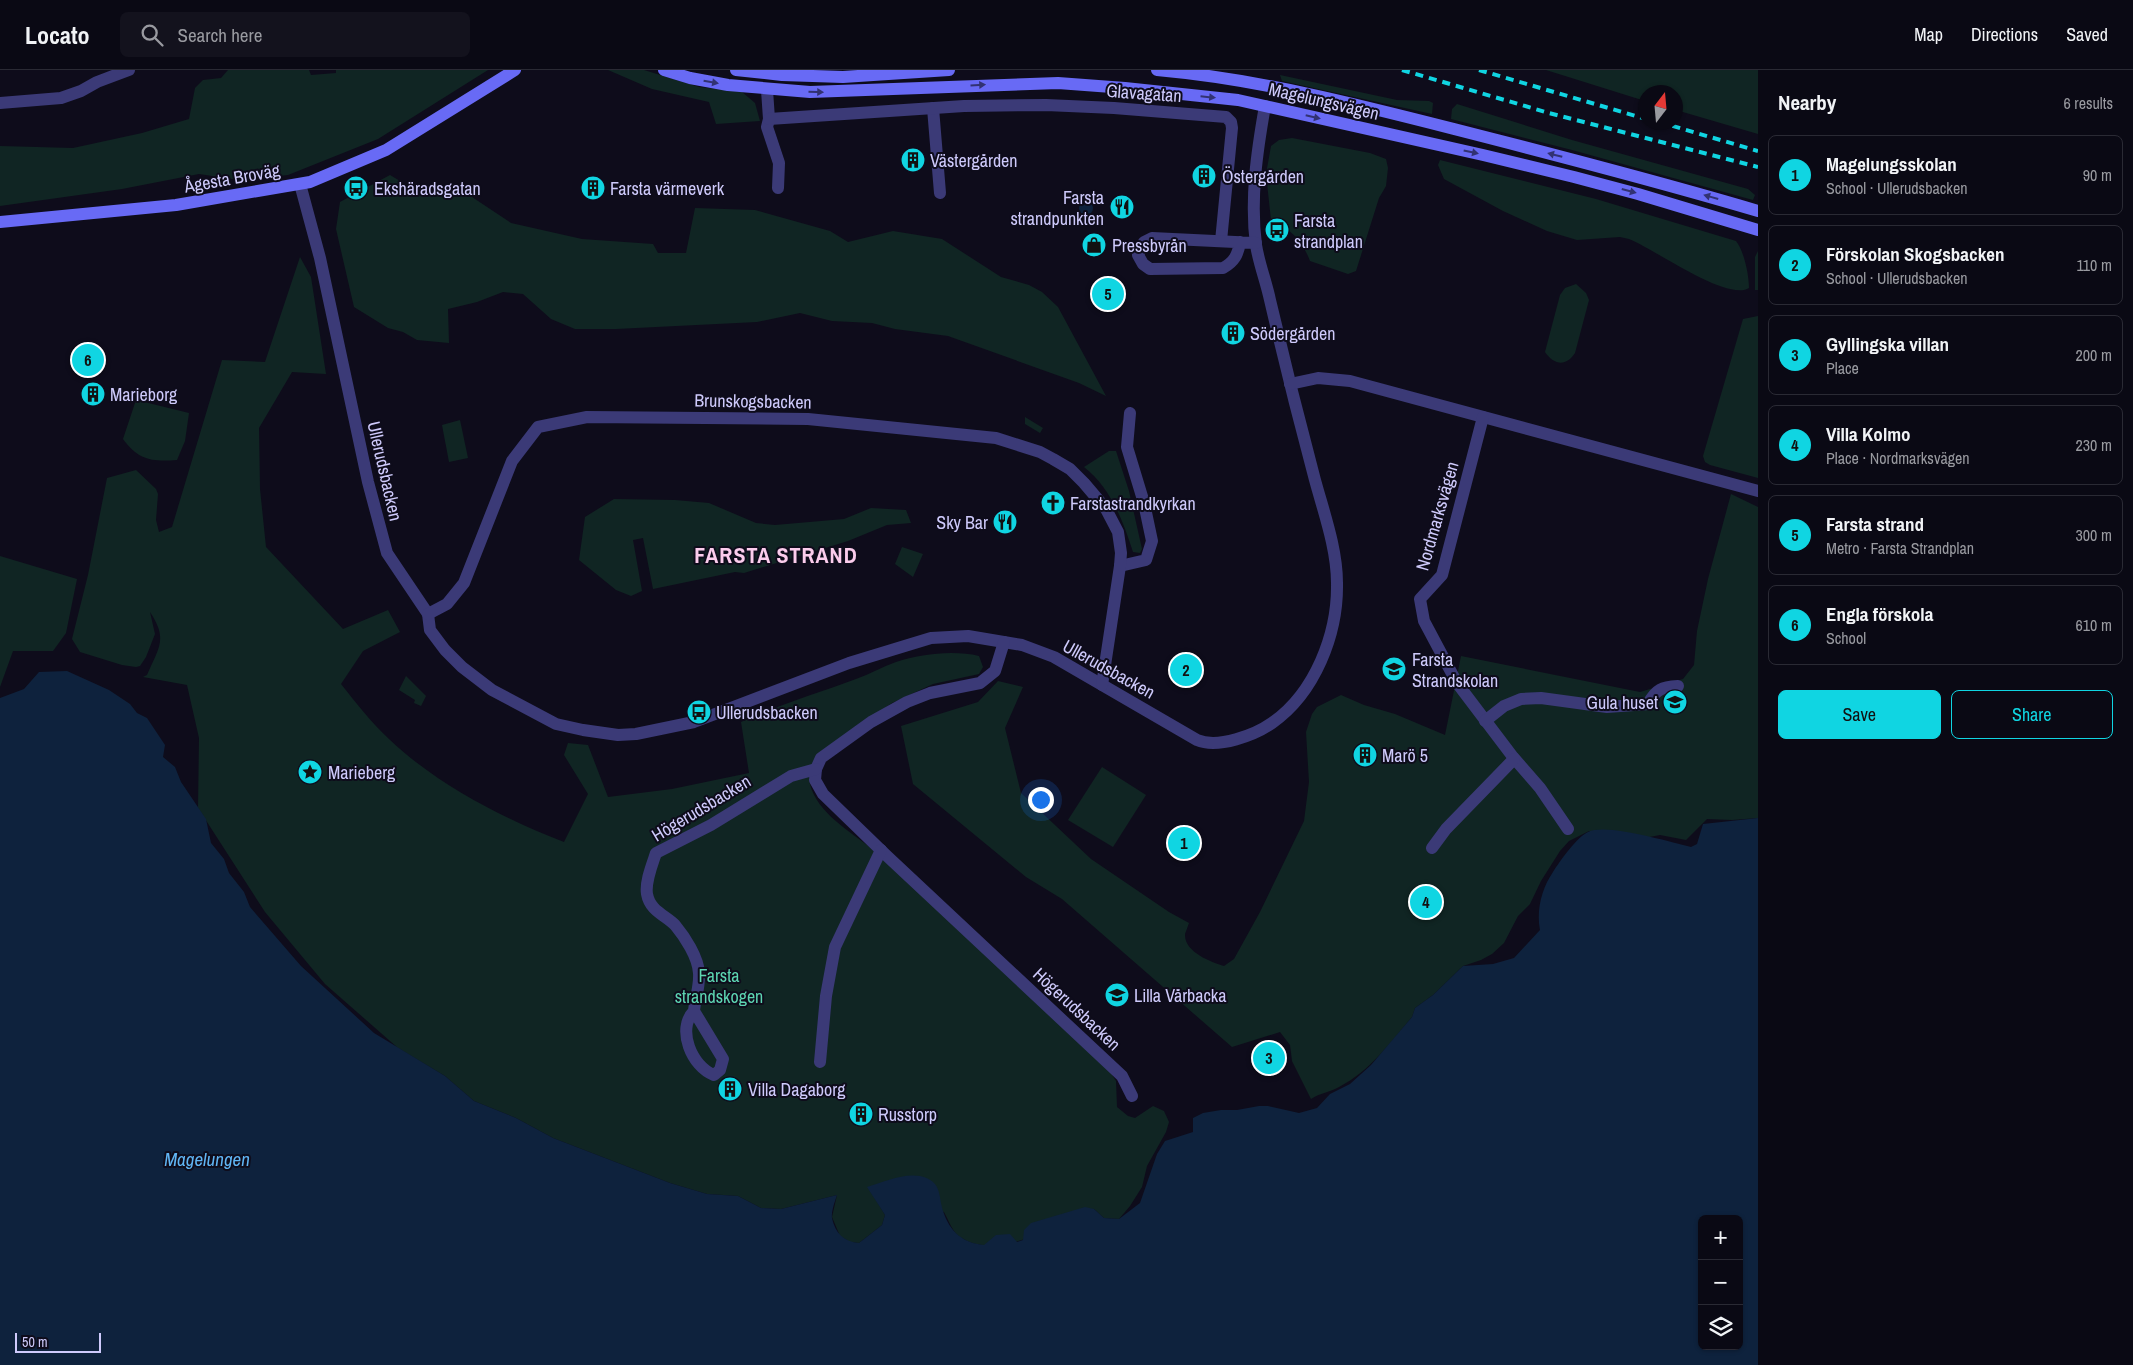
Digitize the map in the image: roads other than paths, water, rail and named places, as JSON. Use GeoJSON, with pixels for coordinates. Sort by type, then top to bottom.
{"type":"FeatureCollection","features":[{"type":"Feature","properties":{"kind":"main road","name":"Ågesta Broväg"},"geometry":{"type":"LineString","coordinates":[[451,109],[499,70]]}},
{"type":"Feature","properties":{"kind":"main road","name":"Ågesta Broväg"},"geometry":{"type":"LineString","coordinates":[[0,222],[176,205],[300,184],[349,167],[386,150],[514,70]]}},
{"type":"Feature","properties":{"kind":"main road","name":"Magelungsvägen"},"geometry":{"type":"LineString","coordinates":[[664,70],[690,78],[767,90],[844,93],[981,85],[1058,83],[1160,91],[1238,100],[1483,154],[1638,194],[1758,230]]}},
{"type":"Feature","properties":{"kind":"main road"},"geometry":{"type":"LineString","coordinates":[[736,70],[782,75],[843,77],[949,70]]}},
{"type":"Feature","properties":{"kind":"main road","name":"Magelungsvägen"},"geometry":{"type":"LineString","coordinates":[[1157,70],[1268,85],[1587,163],[1758,211]]}},
{"type":"Feature","properties":{"kind":"main road"},"geometry":{"type":"LineString","coordinates":[[1265,106],[1268,85]]}},
{"type":"Feature","properties":{"kind":"street"},"geometry":{"type":"LineString","coordinates":[[0,103],[61,98],[129,70]]}},
{"type":"Feature","properties":{"kind":"street"},"geometry":{"type":"LineString","coordinates":[[767,90],[769,119],[767,127],[779,163],[778,188]]}},
{"type":"Feature","properties":{"kind":"street","name":"Glavagatan"},"geometry":{"type":"LineString","coordinates":[[769,119],[964,106],[1081,106],[1226,117],[1231,122],[1232,128],[1221,241]]}},
{"type":"Feature","properties":{"kind":"street","name":"Ullerudsbacken"},"geometry":{"type":"LineString","coordinates":[[300,184],[320,258],[368,482],[387,552],[428,614],[430,630],[445,650],[462,667],[492,690],[556,724],[618,735],[694,722],[848,663],[931,638],[968,636],[1022,645],[1054,657],[1203,742],[1238,739],[1261,730],[1286,711],[1310,683],[1327,644],[1336,604],[1337,582],[1333,552],[1256,243],[1254,186],[1265,106]]}},
{"type":"Feature","properties":{"kind":"street"},"geometry":{"type":"LineString","coordinates":[[933,108],[940,193]]}},
{"type":"Feature","properties":{"kind":"street"},"geometry":{"type":"LineString","coordinates":[[1240,242],[1238,253],[1232,263],[1223,268],[1150,268],[1143,264],[1138,255],[1144,242],[1152,238],[1221,241],[1240,242],[1256,243]]}},
{"type":"Feature","properties":{"kind":"street"},"geometry":{"type":"LineString","coordinates":[[1290,384],[1318,378],[1333,378],[1369,386],[1758,491]]}},
{"type":"Feature","properties":{"kind":"street"},"geometry":{"type":"LineString","coordinates":[[1120,566],[1146,560],[1152,541],[1144,503],[1127,447],[1130,413]]}},
{"type":"Feature","properties":{"kind":"street","name":"Brunskogsbacken"},"geometry":{"type":"LineString","coordinates":[[428,614],[447,604],[464,583],[512,461],[538,427],[587,417],[808,419],[996,438],[1034,450],[1070,469],[1106,509],[1118,532],[1121,553],[1120,566],[1102,685]]}},
{"type":"Feature","properties":{"kind":"street","name":"Nordmarksvägen"},"geometry":{"type":"LineString","coordinates":[[1483,417],[1442,575],[1420,599],[1424,621],[1457,683],[1514,759],[1540,788],[1568,829]]}},
{"type":"Feature","properties":{"kind":"street"},"geometry":{"type":"LineString","coordinates":[[816,769],[821,758],[830,751],[871,722],[907,702],[930,692],[980,683],[995,671],[1004,642]]}},
{"type":"Feature","properties":{"kind":"street"},"geometry":{"type":"LineString","coordinates":[[1485,721],[1504,706],[1522,699],[1541,698],[1607,707],[1648,704],[1656,690],[1664,687],[1678,686]]}},
{"type":"Feature","properties":{"kind":"street"},"geometry":{"type":"LineString","coordinates":[[1432,848],[1459,815],[1514,759]]}},
{"type":"Feature","properties":{"kind":"street","name":"Högerudsbacken"},"geometry":{"type":"LineString","coordinates":[[694,1011],[699,972],[693,954],[674,924],[660,914],[652,905],[647,894],[656,853],[711,825],[791,776],[816,769],[816,780],[823,794],[1122,1076],[1132,1096]]}},
{"type":"Feature","properties":{"kind":"street"},"geometry":{"type":"LineString","coordinates":[[820,1062],[826,996],[835,947],[881,850]]}},
{"type":"Feature","properties":{"kind":"water"},"geometry":{"type":"Polygon","coordinates":[[[1086,201],[1091,203],[1093,208],[1091,213],[1086,215],[1081,213],[1079,208],[1081,203],[1086,201]]]}},
{"type":"Feature","properties":{"kind":"water","name":"Magelungen"},"geometry":{"type":"Polygon","coordinates":[[[67,671],[109,690],[130,704],[137,713],[147,718],[165,745],[163,757],[175,767],[181,782],[206,819],[211,843],[224,859],[229,873],[244,892],[250,907],[301,966],[374,1033],[445,1076],[474,1101],[516,1118],[553,1138],[670,1183],[707,1194],[738,1196],[761,1208],[781,1209],[837,1195],[832,1216],[835,1228],[845,1239],[859,1243],[882,1225],[885,1215],[867,1187],[893,1178],[913,1175],[927,1178],[936,1185],[949,1225],[958,1235],[976,1244],[984,1245],[996,1235],[1010,1234],[1017,1242],[1023,1240],[1024,1230],[1031,1223],[1085,1207],[1094,1209],[1104,1218],[1119,1219],[1140,1203],[1157,1154],[1165,1141],[1193,1132],[1193,1118],[1203,1113],[1259,1106],[1268,1106],[1299,1113],[1317,1108],[1330,1094],[1350,1084],[1371,1065],[1412,1017],[1415,1008],[1433,995],[1463,966],[1493,964],[1514,958],[1540,930],[1539,907],[1546,885],[1553,872],[1574,844],[1588,832],[1597,830],[1623,831],[1691,847],[1697,844],[1703,824],[1758,818],[1758,1365],[0,1365],[0,698],[24,689],[39,672],[67,671]]]}},
{"type":"Feature","properties":{"kind":"railway"},"geometry":{"type":"LineString","coordinates":[[1402,70],[1549,113],[1758,167]]}},
{"type":"Feature","properties":{"kind":"railway"},"geometry":{"type":"LineString","coordinates":[[1479,70],[1638,117]]}},
{"type":"Feature","properties":{"kind":"railway"},"geometry":{"type":"LineString","coordinates":[[1683,129],[1758,151]]}},
{"type":"Feature","properties":{"kind":"place","name":"Västergården"},"geometry":{"type":"Point","coordinates":[913,160]}},
{"type":"Feature","properties":{"kind":"place","name":"Östergården"},"geometry":{"type":"Point","coordinates":[1204,176]}},
{"type":"Feature","properties":{"kind":"place","name":"Ekshäradsgatan"},"geometry":{"type":"Point","coordinates":[356,188]}},
{"type":"Feature","properties":{"kind":"place","name":"Farsta värmeverk"},"geometry":{"type":"Point","coordinates":[593,188]}},
{"type":"Feature","properties":{"kind":"place","name":"Farsta strandpunkten"},"geometry":{"type":"Point","coordinates":[1122,207]}},
{"type":"Feature","properties":{"kind":"place","name":"Farsta strandplan"},"geometry":{"type":"Point","coordinates":[1277,230]}},
{"type":"Feature","properties":{"kind":"place","name":"Pressbyrån"},"geometry":{"type":"Point","coordinates":[1094,245]}},
{"type":"Feature","properties":{"kind":"place","name":"Farsta strand"},"geometry":{"type":"Point","coordinates":[1108,294]}},
{"type":"Feature","properties":{"kind":"place","name":"Södergården"},"geometry":{"type":"Point","coordinates":[1233,333]}},
{"type":"Feature","properties":{"kind":"place","name":"Engla förskola"},"geometry":{"type":"Point","coordinates":[88,360]}},
{"type":"Feature","properties":{"kind":"place","name":"Marieborg"},"geometry":{"type":"Point","coordinates":[93,394]}},
{"type":"Feature","properties":{"kind":"place","name":"Farstastrandkyrkan"},"geometry":{"type":"Point","coordinates":[1053,503]}},
{"type":"Feature","properties":{"kind":"place","name":"Sky Bar"},"geometry":{"type":"Point","coordinates":[1005,522]}},
{"type":"Feature","properties":{"kind":"place","name":"Farsta Strandskolan"},"geometry":{"type":"Point","coordinates":[1394,669]}},
{"type":"Feature","properties":{"kind":"place","name":"Förskolan Skogsbacken"},"geometry":{"type":"Point","coordinates":[1186,670]}},
{"type":"Feature","properties":{"kind":"place","name":"Gula huset"},"geometry":{"type":"Point","coordinates":[1675,702]}},
{"type":"Feature","properties":{"kind":"place","name":"Ullerudsbacken"},"geometry":{"type":"Point","coordinates":[699,712]}},
{"type":"Feature","properties":{"kind":"place","name":"Marö 5"},"geometry":{"type":"Point","coordinates":[1365,755]}},
{"type":"Feature","properties":{"kind":"place","name":"Marieberg"},"geometry":{"type":"Point","coordinates":[310,772]}},
{"type":"Feature","properties":{"kind":"place","name":"Magelungsskolan"},"geometry":{"type":"Point","coordinates":[1184,843]}},
{"type":"Feature","properties":{"kind":"place","name":"Villa Kolmo"},"geometry":{"type":"Point","coordinates":[1426,902]}},
{"type":"Feature","properties":{"kind":"place","name":"Lilla Vårbacka"},"geometry":{"type":"Point","coordinates":[1117,995]}},
{"type":"Feature","properties":{"kind":"place","name":"Gyllingska villan"},"geometry":{"type":"Point","coordinates":[1269,1058]}},
{"type":"Feature","properties":{"kind":"place","name":"Villa Dagaborg"},"geometry":{"type":"Point","coordinates":[730,1089]}},
{"type":"Feature","properties":{"kind":"place","name":"Russtorp"},"geometry":{"type":"Point","coordinates":[861,1114]}},
{"type":"Feature","properties":{"kind":"district","name":"FARSTA STRAND"},"geometry":{"type":"Point","coordinates":[776,555]}},
{"type":"Feature","properties":{"kind":"park label","name":"Farsta strandskogen"},"geometry":{"type":"Point","coordinates":[719,985]}}]}
